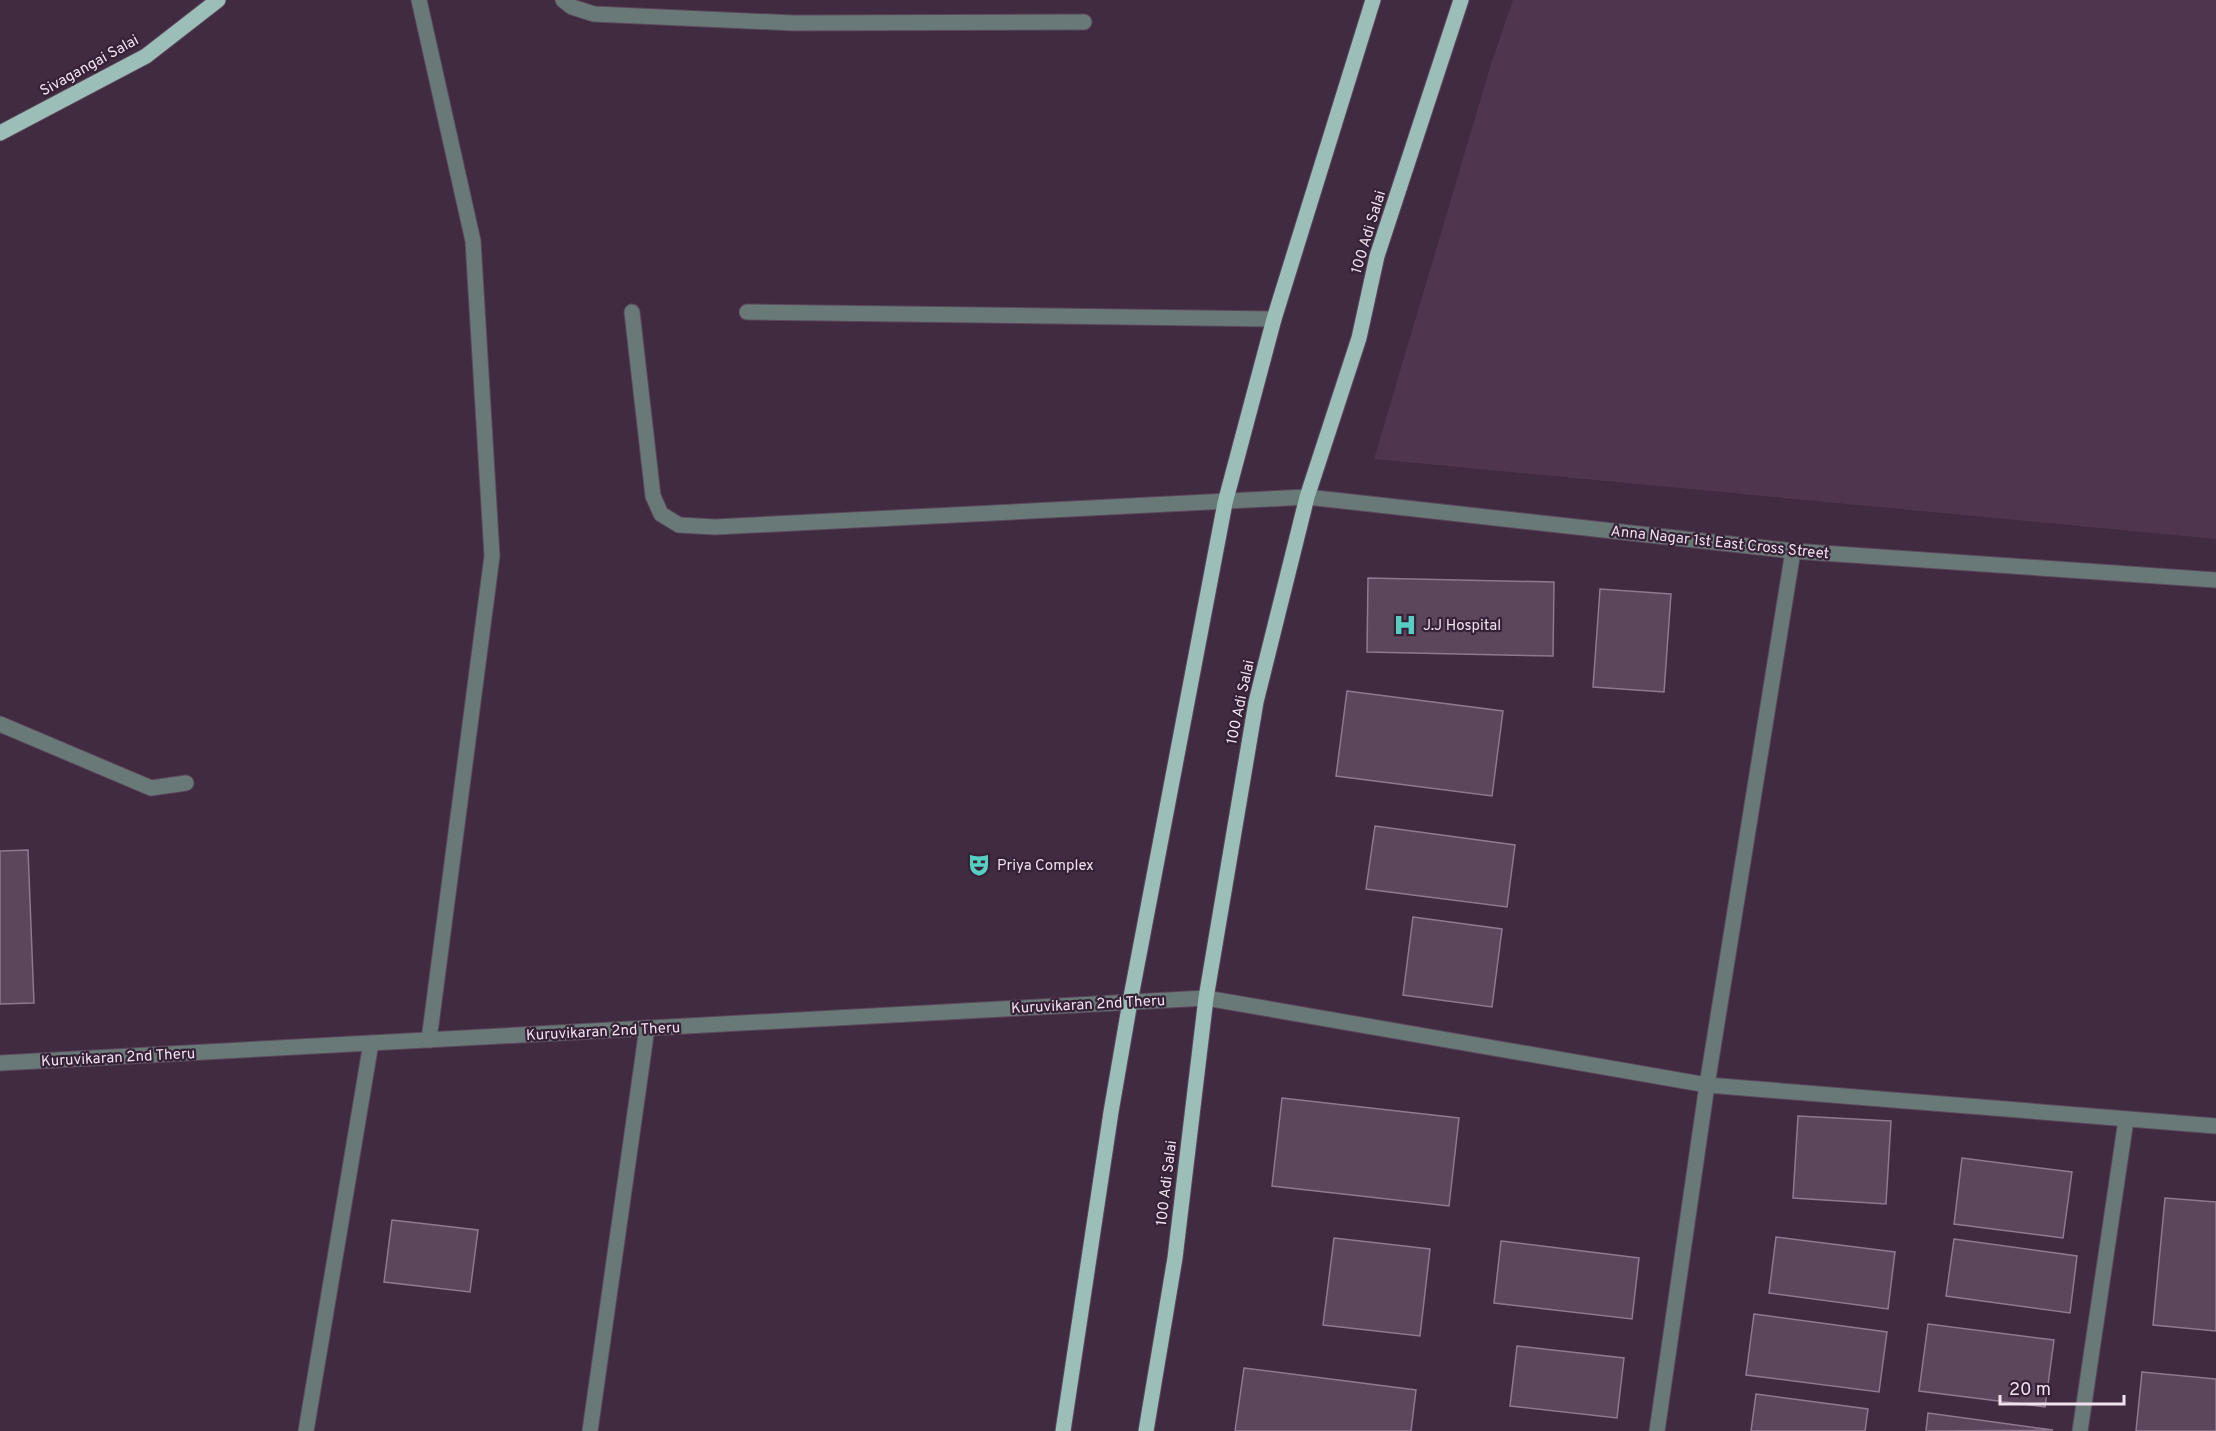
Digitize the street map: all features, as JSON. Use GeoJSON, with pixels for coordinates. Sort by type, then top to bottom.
{"type":"FeatureCollection","features":[{"type":"Feature","properties":{"kind":"main road","name":"Sivagangai Salai"},"geometry":{"type":"LineString","coordinates":[[0,133],[146,56],[218,0]]}},
{"type":"Feature","properties":{"kind":"main road"},"geometry":{"type":"LineString","coordinates":[[1063,1431],[1130,1002],[1225,503],[1274,318],[1373,0]]}},
{"type":"Feature","properties":{"kind":"main road","name":"100 Adi Salai"},"geometry":{"type":"LineString","coordinates":[[1146,1431],[1175,1258],[1206,998],[1256,702],[1307,498],[1359,338],[1377,256],[1461,0]]}},
{"type":"Feature","properties":{"kind":"street"},"geometry":{"type":"LineString","coordinates":[[419,0],[473,241],[492,556],[429,1040]]}},
{"type":"Feature","properties":{"kind":"street"},"geometry":{"type":"LineString","coordinates":[[563,0],[573,7],[594,14],[793,23],[1084,22]]}},
{"type":"Feature","properties":{"kind":"street","name":"Anna Nagar 1st East Cross Street"},"geometry":{"type":"LineString","coordinates":[[632,312],[653,496],[661,514],[679,525],[715,527],[1307,498],[1793,551],[2216,580]]}},
{"type":"Feature","properties":{"kind":"street"},"geometry":{"type":"LineString","coordinates":[[747,312],[1274,318]]}},
{"type":"Feature","properties":{"kind":"street"},"geometry":{"type":"LineString","coordinates":[[1657,1431],[1707,1085],[1793,551]]}},
{"type":"Feature","properties":{"kind":"street"},"geometry":{"type":"LineString","coordinates":[[0,724],[151,788],[186,783]]}},
{"type":"Feature","properties":{"kind":"street","name":"Kuruvikaran 2nd Theru"},"geometry":{"type":"LineString","coordinates":[[0,1063],[1206,998],[1707,1085],[2216,1126]]}},
{"type":"Feature","properties":{"kind":"street"},"geometry":{"type":"LineString","coordinates":[[590,1431],[647,1028]]}},
{"type":"Feature","properties":{"kind":"street"},"geometry":{"type":"LineString","coordinates":[[306,1431],[371,1043]]}},
{"type":"Feature","properties":{"kind":"street"},"geometry":{"type":"LineString","coordinates":[[2080,1431],[2126,1120]]}},
{"type":"Feature","properties":{"kind":"shaded area"},"geometry":{"type":"Polygon","coordinates":[[[1513,0],[2216,0],[2216,539],[1374,459],[1492,61],[1513,0]]]}},
{"type":"Feature","properties":{"kind":"building"},"geometry":{"type":"Polygon","coordinates":[[[1368,578],[1554,582],[1553,656],[1367,652],[1368,578]]]}},
{"type":"Feature","properties":{"kind":"building"},"geometry":{"type":"Polygon","coordinates":[[[1600,589],[1671,594],[1664,692],[1593,687],[1600,589]]]}},
{"type":"Feature","properties":{"kind":"building"},"geometry":{"type":"Polygon","coordinates":[[[1347,691],[1503,711],[1492,796],[1336,776],[1347,691]]]}},
{"type":"Feature","properties":{"kind":"building"},"geometry":{"type":"Polygon","coordinates":[[[1375,826],[1515,845],[1507,907],[1366,889],[1375,826]]]}},
{"type":"Feature","properties":{"kind":"building"},"geometry":{"type":"Polygon","coordinates":[[[28,850],[34,1003],[0,1004],[0,851],[28,850]]]}},
{"type":"Feature","properties":{"kind":"building"},"geometry":{"type":"Polygon","coordinates":[[[1413,917],[1502,929],[1492,1007],[1403,995],[1413,917]]]}},
{"type":"Feature","properties":{"kind":"building"},"geometry":{"type":"Polygon","coordinates":[[[1282,1098],[1459,1118],[1449,1206],[1272,1186],[1282,1098]]]}},
{"type":"Feature","properties":{"kind":"building"},"geometry":{"type":"Polygon","coordinates":[[[1798,1116],[1891,1121],[1886,1204],[1793,1198],[1798,1116]]]}},
{"type":"Feature","properties":{"kind":"building"},"geometry":{"type":"Polygon","coordinates":[[[1962,1158],[2072,1172],[2063,1238],[1954,1224],[1962,1158]]]}},
{"type":"Feature","properties":{"kind":"building"},"geometry":{"type":"Polygon","coordinates":[[[2165,1198],[2216,1202],[2216,1331],[2153,1325],[2165,1198]]]}},
{"type":"Feature","properties":{"kind":"building"},"geometry":{"type":"Polygon","coordinates":[[[392,1220],[478,1230],[470,1292],[384,1282],[392,1220]]]}},
{"type":"Feature","properties":{"kind":"building"},"geometry":{"type":"Polygon","coordinates":[[[1776,1237],[1895,1252],[1888,1309],[1769,1293],[1776,1237]]]}},
{"type":"Feature","properties":{"kind":"building"},"geometry":{"type":"Polygon","coordinates":[[[1334,1238],[1430,1249],[1420,1336],[1323,1325],[1334,1238]]]}},
{"type":"Feature","properties":{"kind":"building"},"geometry":{"type":"Polygon","coordinates":[[[1954,1239],[2077,1256],[2070,1313],[1946,1296],[1954,1239]]]}},
{"type":"Feature","properties":{"kind":"building"},"geometry":{"type":"Polygon","coordinates":[[[1501,1241],[1639,1258],[1632,1319],[1494,1303],[1501,1241]]]}},
{"type":"Feature","properties":{"kind":"building"},"geometry":{"type":"Polygon","coordinates":[[[1754,1314],[1887,1332],[1879,1392],[1746,1375],[1754,1314]]]}},
{"type":"Feature","properties":{"kind":"building"},"geometry":{"type":"Polygon","coordinates":[[[1928,1324],[2054,1340],[2045,1407],[1919,1391],[1928,1324]]]}},
{"type":"Feature","properties":{"kind":"building"},"geometry":{"type":"Polygon","coordinates":[[[1517,1346],[1624,1358],[1617,1418],[1510,1406],[1517,1346]]]}},
{"type":"Feature","properties":{"kind":"building"},"geometry":{"type":"Polygon","coordinates":[[[1244,1368],[1416,1390],[1411,1431],[1235,1431],[1244,1368]]]}},
{"type":"Feature","properties":{"kind":"building"},"geometry":{"type":"Polygon","coordinates":[[[2142,1372],[2216,1379],[2216,1431],[2136,1431],[2142,1372]]]}},
{"type":"Feature","properties":{"kind":"building"},"geometry":{"type":"Polygon","coordinates":[[[1756,1394],[1868,1409],[1865,1431],[1751,1431],[1756,1394]]]}},
{"type":"Feature","properties":{"kind":"building"},"geometry":{"type":"Polygon","coordinates":[[[1928,1413],[2053,1430],[1926,1431],[1928,1413]]]}},
{"type":"Feature","properties":{"kind":"place","name":"J.J Hospital"},"geometry":{"type":"Point","coordinates":[1405,625]}},
{"type":"Feature","properties":{"kind":"place","name":"Priya Complex"},"geometry":{"type":"Point","coordinates":[979,865]}}]}
